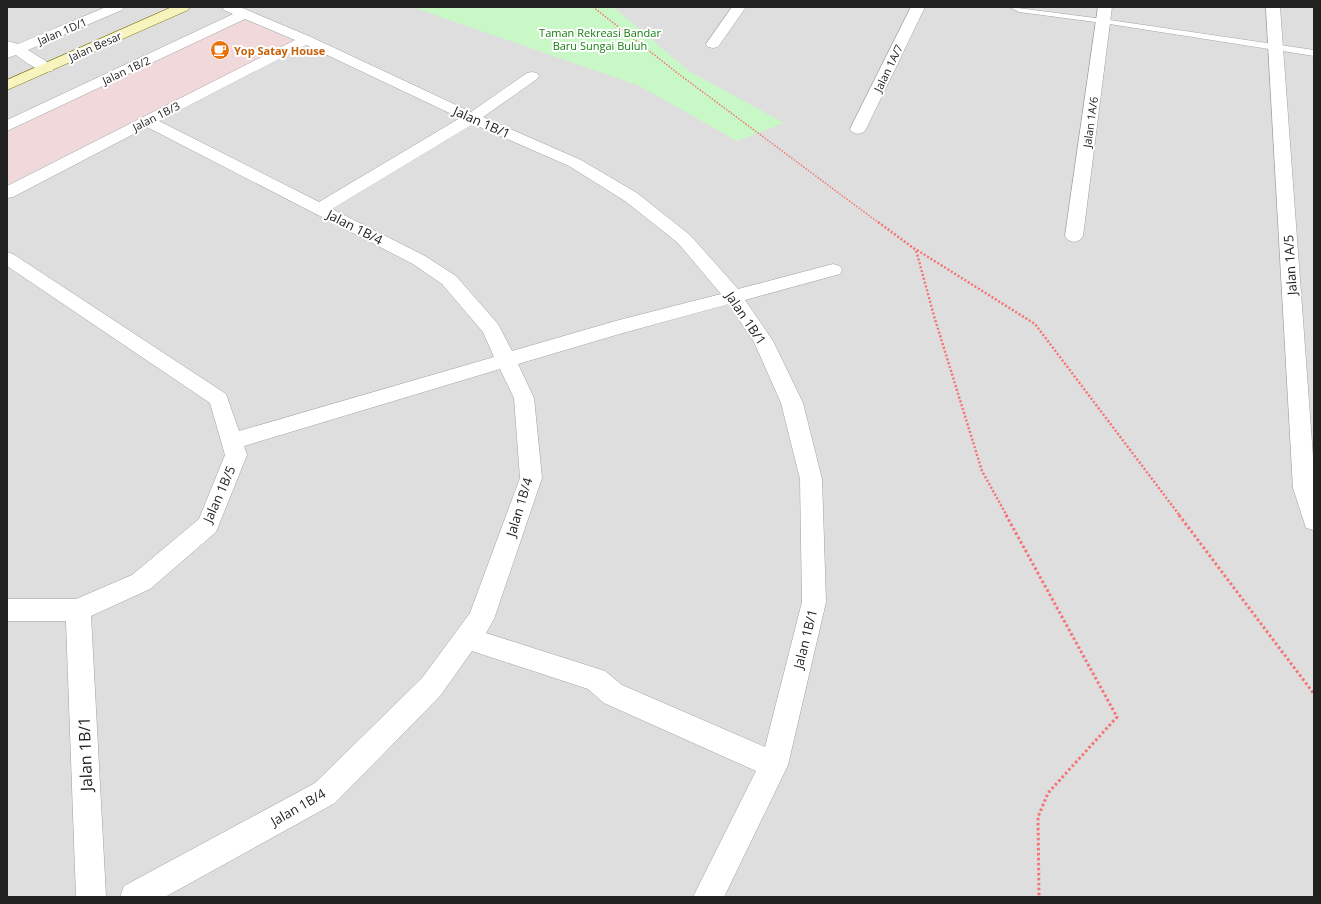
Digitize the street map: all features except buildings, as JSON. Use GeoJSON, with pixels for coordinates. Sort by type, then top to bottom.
{"type":"FeatureCollection","features":[{"type":"Feature","properties":{"kind":"street","name":"Jalan 1D/1"},"geometry":{"type":"LineString","coordinates":[[10,49],[117,7]]}},
{"type":"Feature","properties":{"kind":"street","name":"Jalan Besar"},"geometry":{"type":"LineString","coordinates":[[7,86],[183,7]]}},
{"type":"Feature","properties":{"kind":"street"},"geometry":{"type":"LineString","coordinates":[[713,44],[739,7]]}},
{"type":"Feature","properties":{"kind":"street","name":"Jalan 1A/7"},"geometry":{"type":"LineString","coordinates":[[858,129],[918,7]]}},
{"type":"Feature","properties":{"kind":"street","name":"Jalan 1A/5"},"geometry":{"type":"LineString","coordinates":[[1273,7],[1304,488],[1314,521]]}},
{"type":"Feature","properties":{"kind":"street","name":"Jalan 1B/1"},"geometry":{"type":"LineString","coordinates":[[236,10],[306,40],[472,118],[575,163],[631,197],[684,238],[733,296],[763,341],[792,403],[811,479],[814,602],[774,765],[708,897]]}},
{"type":"Feature","properties":{"kind":"street","name":"Jalan 1B/2"},"geometry":{"type":"LineString","coordinates":[[7,126],[236,10]]}},
{"type":"Feature","properties":{"kind":"street","name":"Jalan 1A/6"},"geometry":{"type":"LineString","coordinates":[[1074,236],[1104,14]]}},
{"type":"Feature","properties":{"kind":"street","name":"Jalan 1B/3"},"geometry":{"type":"LineString","coordinates":[[7,193],[306,40]]}},
{"type":"Feature","properties":{"kind":"street"},"geometry":{"type":"LineString","coordinates":[[10,49],[47,68]]}},
{"type":"Feature","properties":{"kind":"street"},"geometry":{"type":"LineString","coordinates":[[319,209],[472,118],[532,76]]}},
{"type":"Feature","properties":{"kind":"street","name":"Jalan 1B/4"},"geometry":{"type":"LineString","coordinates":[[136,897],[325,793],[431,687],[481,619],[531,478],[524,398],[491,329],[449,280],[419,260],[147,122]]}},
{"type":"Feature","properties":{"kind":"street","name":"Jalan 1B/5"},"geometry":{"type":"LineString","coordinates":[[7,258],[219,399],[236,455],[208,525],[141,582],[78,610],[7,610]]}},
{"type":"Feature","properties":{"kind":"street"},"geometry":{"type":"LineString","coordinates":[[232,441],[619,327],[833,270]]}},
{"type":"Feature","properties":{"kind":"street","name":"Jalan 1B/1"},"geometry":{"type":"LineString","coordinates":[[78,610],[91,897]]}},
{"type":"Feature","properties":{"kind":"street"},"geometry":{"type":"LineString","coordinates":[[467,638],[596,680],[613,694],[774,765]]}},
{"type":"Feature","properties":{"kind":"lane"},"geometry":{"type":"LineString","coordinates":[[1014,7],[1019,10],[1104,14],[1314,53]]}},
{"type":"Feature","properties":{"kind":"path"},"geometry":{"type":"LineString","coordinates":[[593,7],[680,76],[916,250],[1035,324],[1314,694]]}},
{"type":"Feature","properties":{"kind":"path"},"geometry":{"type":"LineString","coordinates":[[916,250],[934,316],[982,471],[1117,717],[1048,793],[1038,817],[1039,897]]}},
{"type":"Feature","properties":{"kind":"shaded area"},"geometry":{"type":"Polygon","coordinates":[[[7,7],[1314,7],[1314,897],[7,897],[7,7]]]}},
{"type":"Feature","properties":{"kind":"shaded area"},"geometry":{"type":"Polygon","coordinates":[[[242,19],[294,41],[7,187],[7,132],[242,19]]]}},
{"type":"Feature","properties":{"kind":"green space","name":"Taman Rekreasi Bandar Baru Sungai Buluh"},"geometry":{"type":"Polygon","coordinates":[[[412,7],[613,7],[689,71],[784,123],[737,141],[640,86],[412,7]]]}},
{"type":"Feature","properties":{"kind":"place","name":"Yop Satay House"},"geometry":{"type":"Point","coordinates":[220,50]}}]}
